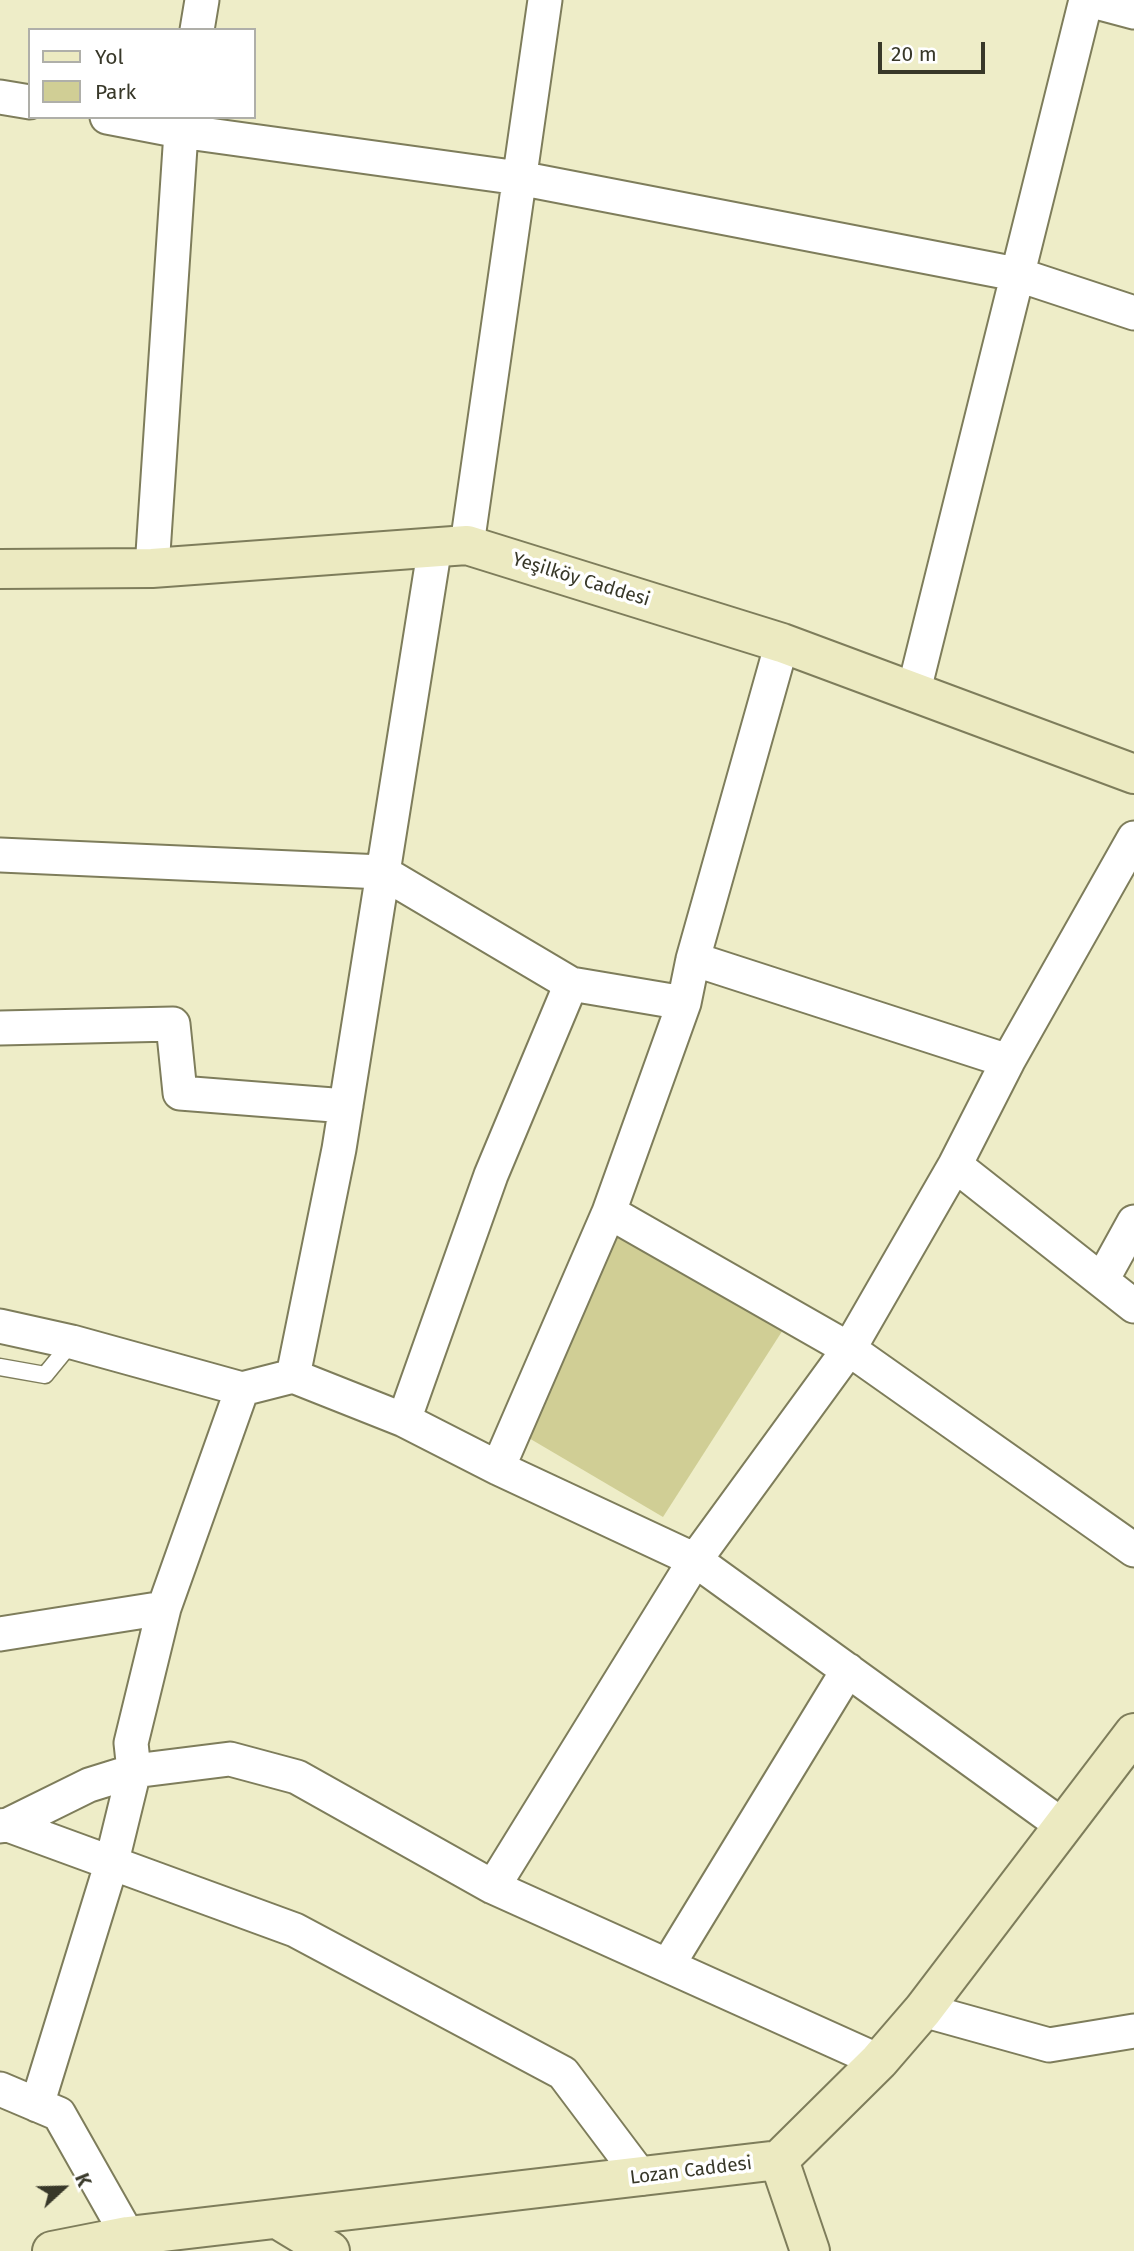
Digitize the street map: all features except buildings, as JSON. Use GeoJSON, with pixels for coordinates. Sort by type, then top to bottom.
{"type":"FeatureCollection","features":[{"type":"Feature","properties":{"kind":"main road","name":"Yeşilköy Caddesi"},"geometry":{"type":"LineString","coordinates":[[0,569],[152,568],[451,545],[782,643],[1134,774]]}},
{"type":"Feature","properties":{"kind":"main road","name":"Lozan Caddesi"},"geometry":{"type":"LineString","coordinates":[[52,2251],[128,2236],[779,2160],[879,2060],[923,2010],[1134,1733]]}},
{"type":"Feature","properties":{"kind":"main road"},"geometry":{"type":"LineString","coordinates":[[779,2160],[810,2251]]}},
{"type":"Feature","properties":{"kind":"main road"},"geometry":{"type":"LineString","coordinates":[[279,2220],[330,2251]]}},
{"type":"Feature","properties":{"kind":"street"},"geometry":{"type":"LineString","coordinates":[[197,28],[202,0]]}},
{"type":"Feature","properties":{"kind":"street"},"geometry":{"type":"LineString","coordinates":[[293,1376],[346,1106],[382,872],[451,545],[519,178],[545,0]]}},
{"type":"Feature","properties":{"kind":"street"},"geometry":{"type":"LineString","coordinates":[[914,694],[1016,274],[1087,0],[1134,12]]}},
{"type":"Feature","properties":{"kind":"street"},"geometry":{"type":"LineString","coordinates":[[0,97],[28,102]]}},
{"type":"Feature","properties":{"kind":"street"},"geometry":{"type":"LineString","coordinates":[[128,119],[181,124],[519,178],[1016,274],[1134,313]]}},
{"type":"Feature","properties":{"kind":"street"},"geometry":{"type":"LineString","coordinates":[[152,568],[181,124]]}},
{"type":"Feature","properties":{"kind":"street"},"geometry":{"type":"LineString","coordinates":[[498,1468],[609,1212],[684,1003],[693,959],[782,643]]}},
{"type":"Feature","properties":{"kind":"street"},"geometry":{"type":"LineString","coordinates":[[493,1887],[695,1560],[849,1349],[955,1165],[1008,1061],[1134,838]]}},
{"type":"Feature","properties":{"kind":"street"},"geometry":{"type":"LineString","coordinates":[[0,855],[382,872],[571,984],[684,1003]]}},
{"type":"Feature","properties":{"kind":"street"},"geometry":{"type":"LineString","coordinates":[[693,959],[1008,1061]]}},
{"type":"Feature","properties":{"kind":"street"},"geometry":{"type":"LineString","coordinates":[[404,1420],[491,1175],[571,984]]}},
{"type":"Feature","properties":{"kind":"street"},"geometry":{"type":"LineString","coordinates":[[0,1028],[173,1024],[180,1093],[346,1106]]}},
{"type":"Feature","properties":{"kind":"street"},"geometry":{"type":"LineString","coordinates":[[955,1165],[1134,1306]]}},
{"type":"Feature","properties":{"kind":"street"},"geometry":{"type":"LineString","coordinates":[[609,1212],[849,1349],[1134,1550]]}},
{"type":"Feature","properties":{"kind":"street"},"geometry":{"type":"LineString","coordinates":[[1102,1280],[1134,1222]]}},
{"type":"Feature","properties":{"kind":"street"},"geometry":{"type":"LineString","coordinates":[[0,1326],[72,1342],[242,1389],[293,1376],[404,1420],[498,1468],[695,1560],[1063,1826]]}},
{"type":"Feature","properties":{"kind":"street"},"geometry":{"type":"LineString","coordinates":[[37,2105],[111,1865],[134,1771],[131,1743],[164,1608],[242,1389]]}},
{"type":"Feature","properties":{"kind":"street"},"geometry":{"type":"LineString","coordinates":[[0,1634],[164,1608]]}},
{"type":"Feature","properties":{"kind":"street"},"geometry":{"type":"LineString","coordinates":[[668,1965],[848,1670]]}},
{"type":"Feature","properties":{"kind":"street"},"geometry":{"type":"LineString","coordinates":[[4,1825],[89,1785],[134,1771],[230,1759],[297,1777],[493,1887],[879,2060]]}},
{"type":"Feature","properties":{"kind":"street"},"geometry":{"type":"LineString","coordinates":[[4,1825],[295,1930],[563,2073],[642,2178]]}},
{"type":"Feature","properties":{"kind":"street"},"geometry":{"type":"LineString","coordinates":[[923,2010],[1049,2045],[1134,2031]]}},
{"type":"Feature","properties":{"kind":"street"},"geometry":{"type":"LineString","coordinates":[[0,2089],[59,2115],[128,2236]]}},
{"type":"Feature","properties":{"kind":"lane"},"geometry":{"type":"LineString","coordinates":[[0,1367],[45,1375],[72,1342]]}},
{"type":"Feature","properties":{"kind":"green space"},"geometry":{"type":"Polygon","coordinates":[[[609,1225],[788,1322],[663,1517],[522,1434],[609,1225]]]}}]}
